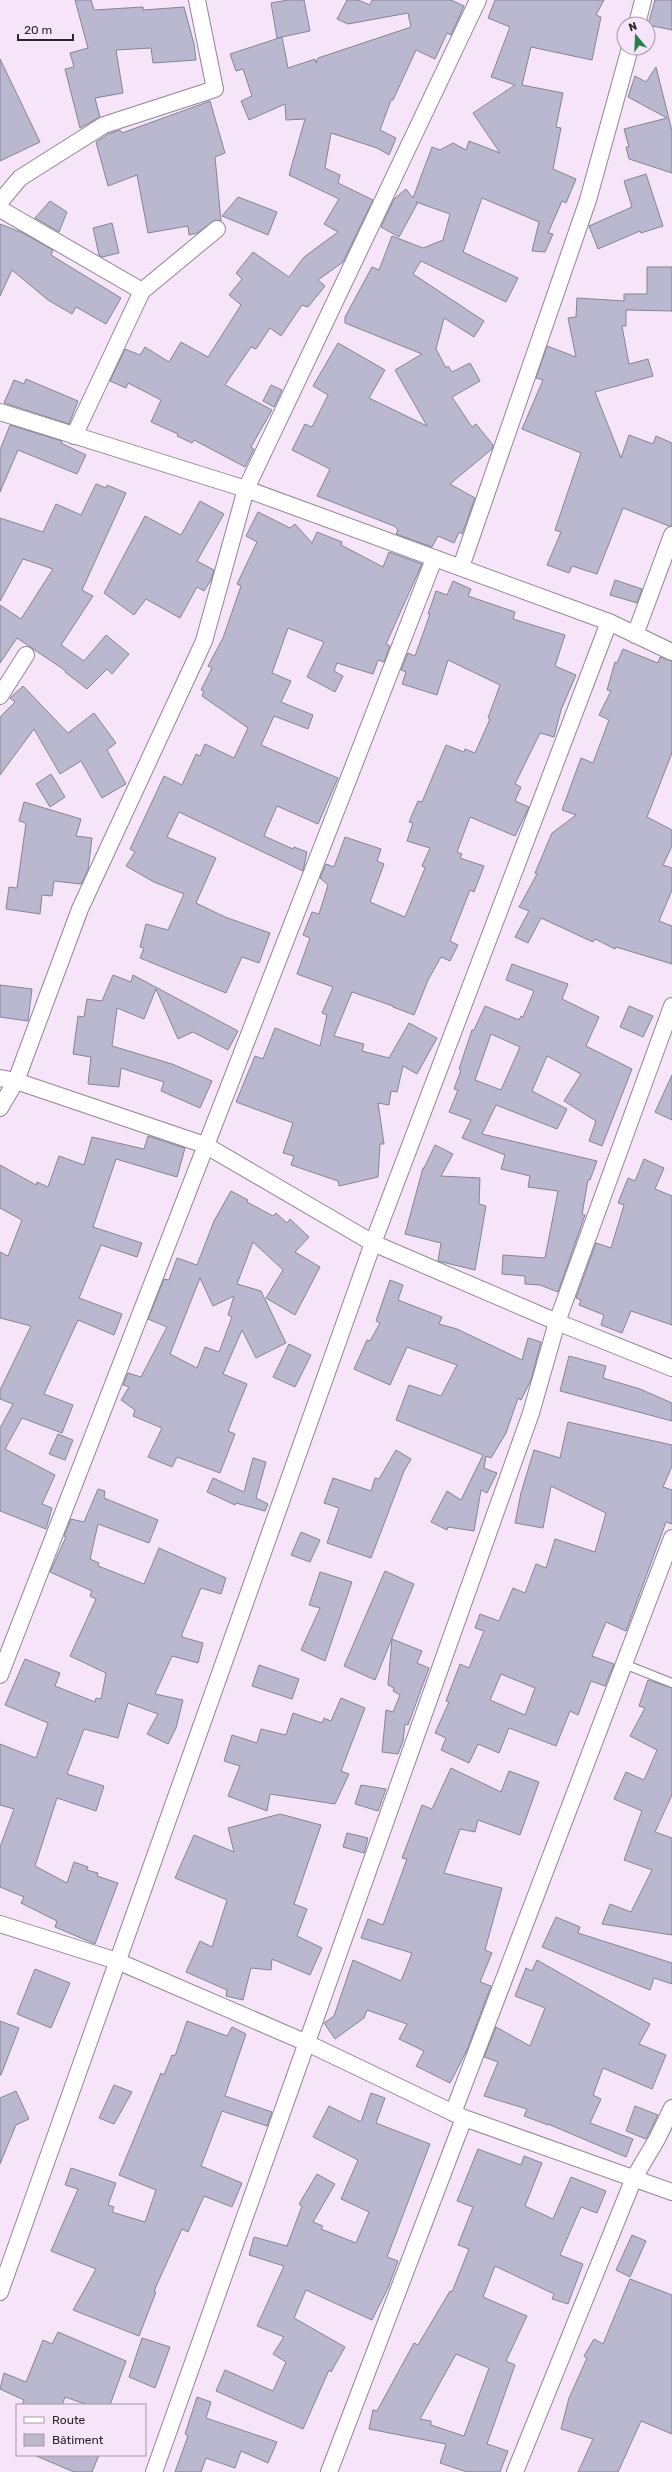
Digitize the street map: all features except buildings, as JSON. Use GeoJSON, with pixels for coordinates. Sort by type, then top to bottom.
{"type":"FeatureCollection","features":[{"type":"Feature","properties":{"kind":"street"},"geometry":{"type":"LineString","coordinates":[[0,202],[20,178],[104,125],[215,88],[197,0]]}},
{"type":"Feature","properties":{"kind":"street"},"geometry":{"type":"LineString","coordinates":[[639,16],[644,0]]}},
{"type":"Feature","properties":{"kind":"street"},"geometry":{"type":"LineString","coordinates":[[0,1108],[16,1080],[80,909],[204,641],[246,489],[471,3]]}},
{"type":"Feature","properties":{"kind":"street"},"geometry":{"type":"LineString","coordinates":[[461,567],[588,200],[628,56]]}},
{"type":"Feature","properties":{"kind":"street"},"geometry":{"type":"LineString","coordinates":[[0,209],[142,291]]}},
{"type":"Feature","properties":{"kind":"street"},"geometry":{"type":"LineString","coordinates":[[74,436],[142,291],[217,229]]}},
{"type":"Feature","properties":{"kind":"street"},"geometry":{"type":"LineString","coordinates":[[0,412],[246,489],[609,622],[672,652]]}},
{"type":"Feature","properties":{"kind":"street"},"geometry":{"type":"LineString","coordinates":[[635,635],[672,535]]}},
{"type":"Feature","properties":{"kind":"street"},"geometry":{"type":"LineString","coordinates":[[0,1675],[434,559]]}},
{"type":"Feature","properties":{"kind":"street"},"geometry":{"type":"LineString","coordinates":[[0,2292],[374,1243],[609,622]]}},
{"type":"Feature","properties":{"kind":"street"},"geometry":{"type":"LineString","coordinates":[[0,696],[26,655]]}},
{"type":"Feature","properties":{"kind":"street"},"geometry":{"type":"LineString","coordinates":[[154,2472],[531,1413],[557,1322],[672,1006]]}},
{"type":"Feature","properties":{"kind":"street"},"geometry":{"type":"LineString","coordinates":[[0,1078],[16,1080],[205,1145],[374,1243],[557,1322],[672,1368]]}},
{"type":"Feature","properties":{"kind":"street"},"geometry":{"type":"LineString","coordinates":[[329,2472],[458,2116],[624,1664],[672,1538]]}},
{"type":"Feature","properties":{"kind":"street"},"geometry":{"type":"LineString","coordinates":[[0,1924],[117,1961],[307,2043],[458,2116],[672,2192]]}},
{"type":"Feature","properties":{"kind":"street"},"geometry":{"type":"LineString","coordinates":[[514,2472],[634,2178],[657,2139],[672,2108]]}},
{"type":"Feature","properties":{"kind":"lane"},"geometry":{"type":"LineString","coordinates":[[624,1664],[672,1683]]}}]}
